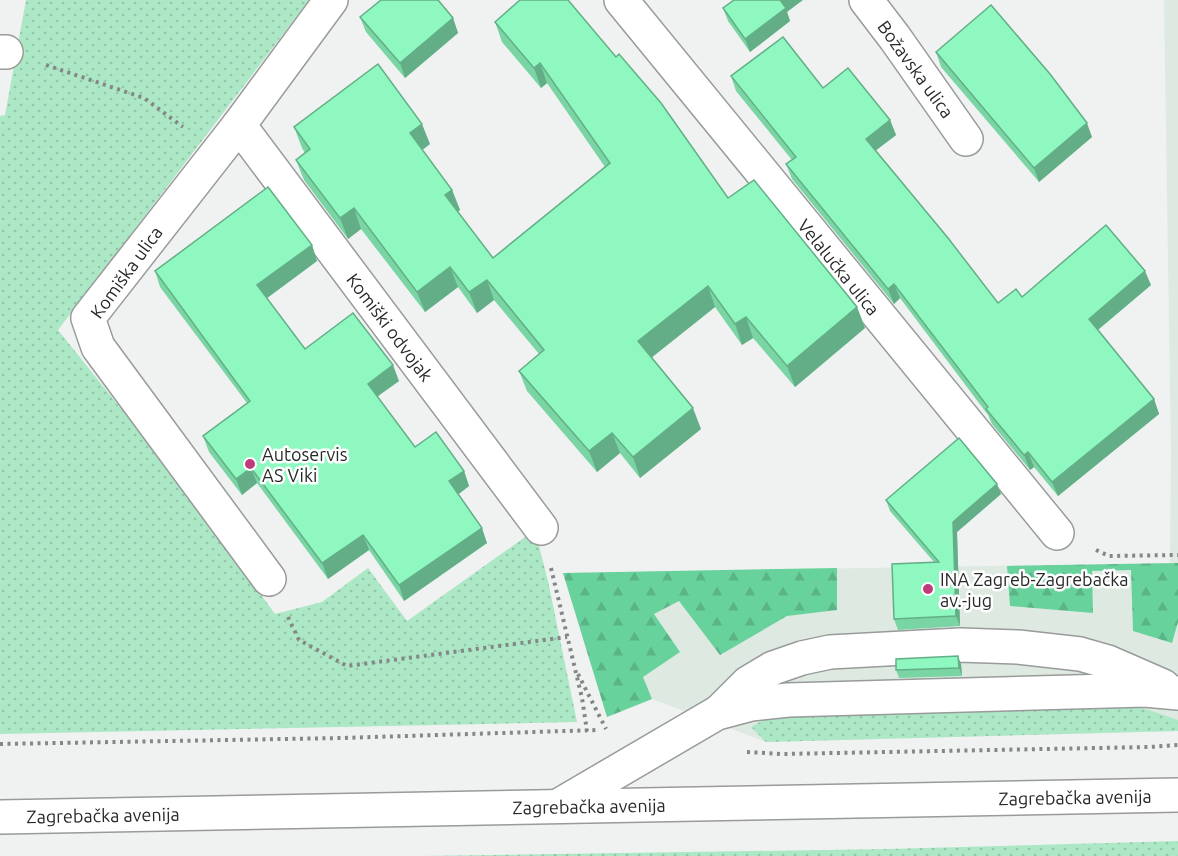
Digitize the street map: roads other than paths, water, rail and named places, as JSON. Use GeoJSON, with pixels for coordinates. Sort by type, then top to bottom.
{"type":"FeatureCollection","features":[{"type":"Feature","properties":{"kind":"street","name":"Komiška ulica"},"geometry":{"type":"LineString","coordinates":[[269,579],[98,347],[88,318],[239,125],[331,0]]}},
{"type":"Feature","properties":{"kind":"street","name":"Velalučka ulica"},"geometry":{"type":"LineString","coordinates":[[621,0],[1058,533]]}},
{"type":"Feature","properties":{"kind":"street","name":"Božavska ulica"},"geometry":{"type":"LineString","coordinates":[[866,0],[966,139]]}},
{"type":"Feature","properties":{"kind":"street","name":"Komiški odvojak"},"geometry":{"type":"LineString","coordinates":[[239,125],[541,528]]}},
{"type":"Feature","properties":{"kind":"street"},"geometry":{"type":"LineString","coordinates":[[558,806],[717,713],[748,683],[773,668],[830,652],[950,646],[1018,647],[1080,654],[1108,662],[1178,693]]}},
{"type":"Feature","properties":{"kind":"street"},"geometry":{"type":"LineString","coordinates":[[717,713],[751,704],[788,700],[1145,690],[1178,693]]}},
{"type":"Feature","properties":{"kind":"street","name":"Zagrebačka avenija"},"geometry":{"type":"LineString","coordinates":[[0,817],[1178,795]]}},
{"type":"Feature","properties":{"kind":"place","name":"Autoservis AS Viki"},"geometry":{"type":"Point","coordinates":[250,464]}},
{"type":"Feature","properties":{"kind":"place","name":"INA Zagreb-Zagrebačka av.-jug"},"geometry":{"type":"Point","coordinates":[928,589]}}]}
